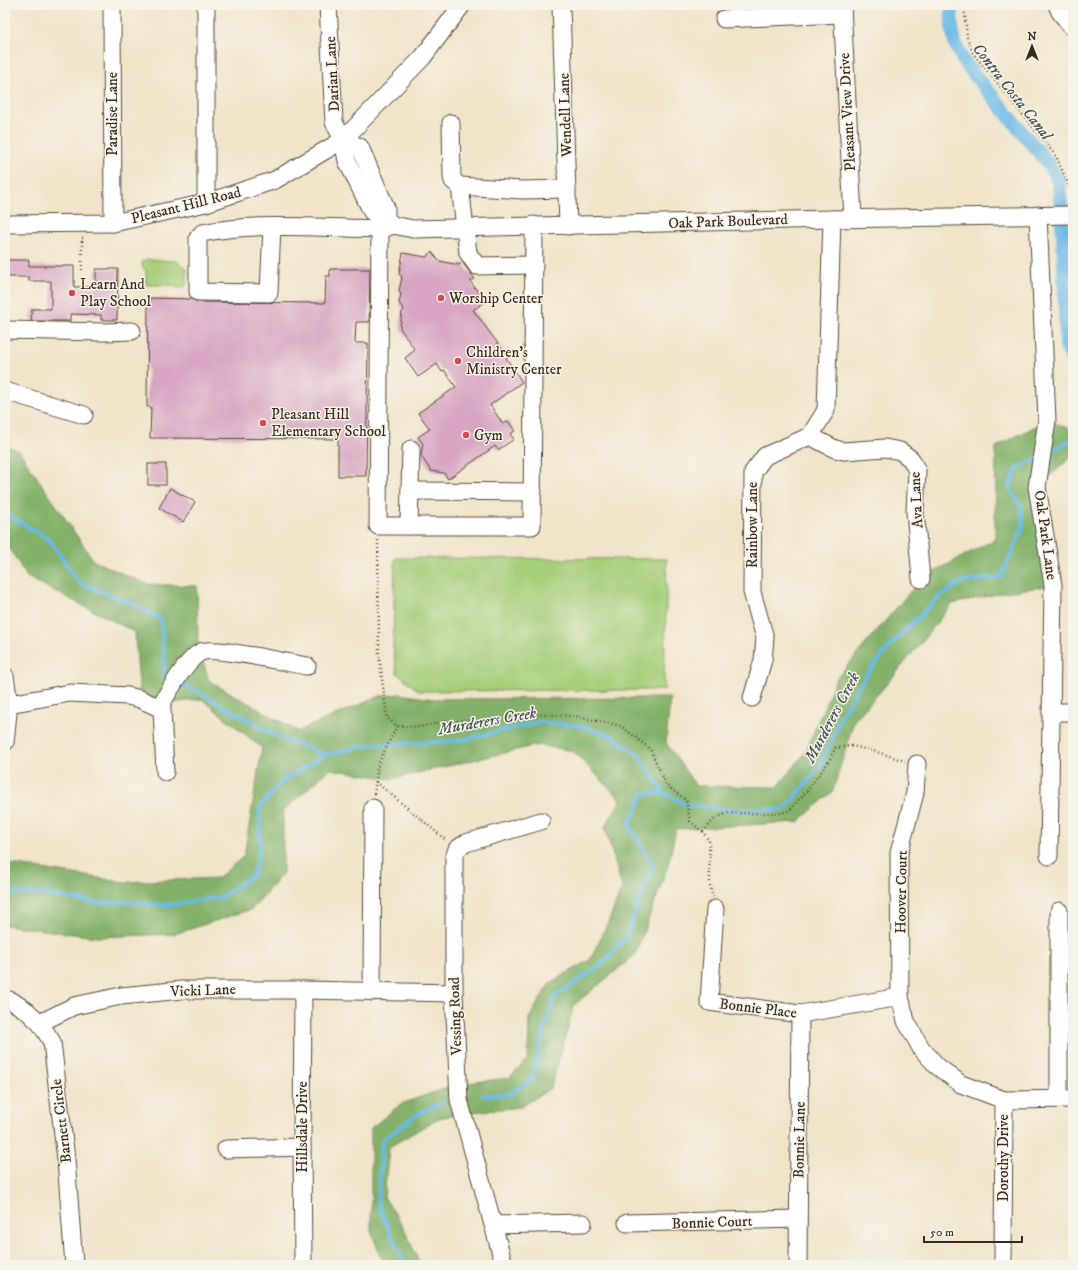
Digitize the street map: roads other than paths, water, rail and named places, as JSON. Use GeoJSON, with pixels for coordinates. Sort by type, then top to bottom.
{"type":"FeatureCollection","features":[{"type":"Feature","properties":{"kind":"street","name":"Paradise Lane"},"geometry":{"type":"LineString","coordinates":[[112,5],[113,223]]}},
{"type":"Feature","properties":{"kind":"street"},"geometry":{"type":"LineString","coordinates":[[206,5],[206,203]]}},
{"type":"Feature","properties":{"kind":"street","name":"Darian Lane"},"geometry":{"type":"LineString","coordinates":[[328,5],[334,122],[343,140]]}},
{"type":"Feature","properties":{"kind":"street","name":"Pleasant Hill Road"},"geometry":{"type":"LineString","coordinates":[[5,224],[113,223],[206,203],[275,180],[343,140],[423,57],[462,5]]}},
{"type":"Feature","properties":{"kind":"street","name":"Wendell Lane"},"geometry":{"type":"LineString","coordinates":[[561,5],[568,226]]}},
{"type":"Feature","properties":{"kind":"street"},"geometry":{"type":"LineString","coordinates":[[1057,5],[1060,12],[1073,28]]}},
{"type":"Feature","properties":{"kind":"street"},"geometry":{"type":"LineString","coordinates":[[724,19],[842,9]]}},
{"type":"Feature","properties":{"kind":"street","name":"Pleasant View Drive"},"geometry":{"type":"LineString","coordinates":[[842,9],[853,218]]}},
{"type":"Feature","properties":{"kind":"street"},"geometry":{"type":"LineString","coordinates":[[451,124],[452,177],[453,181],[460,186],[522,190],[567,189]]}},
{"type":"Feature","properties":{"kind":"street"},"geometry":{"type":"LineString","coordinates":[[343,140],[360,147],[386,208],[378,526],[532,526],[534,225]]}},
{"type":"Feature","properties":{"kind":"street"},"geometry":{"type":"LineString","coordinates":[[460,186],[468,253],[478,266],[534,266]]}},
{"type":"Feature","properties":{"kind":"street","name":"Oak Park Boulevard"},"geometry":{"type":"LineString","coordinates":[[272,227],[269,293],[198,292],[198,238],[202,233],[233,228],[386,224],[413,229],[534,225],[568,226],[853,218],[1045,215],[1072,212]]}},
{"type":"Feature","properties":{"kind":"street","name":"Oak Park Lane"},"geometry":{"type":"LineString","coordinates":[[1045,215],[1047,420],[1038,487],[1053,585],[1049,856]]}},
{"type":"Feature","properties":{"kind":"street"},"geometry":{"type":"LineString","coordinates":[[810,436],[826,410],[832,219]]}},
{"type":"Feature","properties":{"kind":"street"},"geometry":{"type":"LineString","coordinates":[[5,330],[104,332],[132,331]]}},
{"type":"Feature","properties":{"kind":"street"},"geometry":{"type":"LineString","coordinates":[[5,391],[84,415]]}},
{"type":"Feature","properties":{"kind":"street","name":"Ava Lane"},"geometry":{"type":"LineString","coordinates":[[810,436],[835,449],[844,451],[885,448],[900,451],[911,459],[917,471],[915,511],[921,578]]}},
{"type":"Feature","properties":{"kind":"street","name":"Rainbow Lane"},"geometry":{"type":"LineString","coordinates":[[752,698],[763,660],[765,638],[752,592],[753,472],[765,456],[810,436]]}},
{"type":"Feature","properties":{"kind":"street"},"geometry":{"type":"LineString","coordinates":[[408,526],[411,449]]}},
{"type":"Feature","properties":{"kind":"street"},"geometry":{"type":"LineString","coordinates":[[410,491],[533,492]]}},
{"type":"Feature","properties":{"kind":"street"},"geometry":{"type":"LineString","coordinates":[[158,708],[176,680],[193,658],[202,652],[218,650],[307,666]]}},
{"type":"Feature","properties":{"kind":"street"},"geometry":{"type":"LineString","coordinates":[[5,676],[9,704],[5,742]]}},
{"type":"Feature","properties":{"kind":"street"},"geometry":{"type":"LineString","coordinates":[[9,704],[70,693],[128,696],[140,699],[162,709],[165,772]]}},
{"type":"Feature","properties":{"kind":"street"},"geometry":{"type":"LineString","coordinates":[[1051,712],[1073,712]]}},
{"type":"Feature","properties":{"kind":"street","name":"Hoover Court"},"geometry":{"type":"LineString","coordinates":[[916,764],[915,793],[899,853],[900,996],[906,1021],[921,1048],[937,1066],[961,1084],[1004,1100]]}},
{"type":"Feature","properties":{"kind":"street"},"geometry":{"type":"LineString","coordinates":[[372,992],[373,808]]}},
{"type":"Feature","properties":{"kind":"street","name":"Vessing Road"},"geometry":{"type":"LineString","coordinates":[[504,1265],[459,1100],[454,994],[454,858],[457,849],[466,843],[541,821]]}},
{"type":"Feature","properties":{"kind":"street","name":"Bonnie Place"},"geometry":{"type":"LineString","coordinates":[[715,909],[709,1002],[800,1014],[900,996]]}},
{"type":"Feature","properties":{"kind":"street"},"geometry":{"type":"LineString","coordinates":[[1004,1100],[1066,1099],[1059,911]]}},
{"type":"Feature","properties":{"kind":"street","name":"Vicki Lane"},"geometry":{"type":"LineString","coordinates":[[40,1023],[74,1006],[121,996],[182,990],[303,990],[454,994]]}},
{"type":"Feature","properties":{"kind":"street","name":"Hillsdale Drive"},"geometry":{"type":"LineString","coordinates":[[303,990],[303,1265]]}},
{"type":"Feature","properties":{"kind":"street","name":"Barnett Circle"},"geometry":{"type":"LineString","coordinates":[[5,999],[12,1001],[40,1023],[52,1042],[66,1159],[74,1265]]}},
{"type":"Feature","properties":{"kind":"street","name":"Bonnie Lane"},"geometry":{"type":"LineString","coordinates":[[798,1265],[800,1014]]}},
{"type":"Feature","properties":{"kind":"street","name":"Dorothy Drive"},"geometry":{"type":"LineString","coordinates":[[1002,1265],[1004,1100]]}},
{"type":"Feature","properties":{"kind":"street"},"geometry":{"type":"LineString","coordinates":[[226,1149],[302,1147]]}},
{"type":"Feature","properties":{"kind":"street","name":"Bonnie Court"},"geometry":{"type":"LineString","coordinates":[[627,1223],[798,1219]]}},
{"type":"Feature","properties":{"kind":"street"},"geometry":{"type":"LineString","coordinates":[[493,1225],[583,1223]]}},
{"type":"Feature","properties":{"kind":"waterway","name":"Contra Costa Canal"},"geometry":{"type":"LineString","coordinates":[[951,5],[952,27],[955,43],[964,62],[1047,162],[1059,183],[1063,237],[1066,346],[1073,360]]}},
{"type":"Feature","properties":{"kind":"waterway","name":"Murderers Creek"},"geometry":{"type":"LineString","coordinates":[[1047,453],[1073,439]]}},
{"type":"Feature","properties":{"kind":"waterway","name":"Murderers Creek"},"geometry":{"type":"LineString","coordinates":[[5,893],[46,894],[97,903],[124,902],[168,905],[221,897],[253,875],[260,848],[260,807],[282,781],[325,755],[367,745],[457,741],[539,722],[582,726],[614,737],[639,756],[664,793],[684,804],[729,810],[785,809],[821,765],[843,712],[866,675],[895,640],[938,598],[961,582],[1001,577],[1023,527],[1021,506],[1009,488],[1017,468],[1036,459]]}},
{"type":"Feature","properties":{"kind":"waterway"},"geometry":{"type":"LineString","coordinates":[[5,513],[50,540],[78,582],[129,602],[161,619],[165,676],[172,680]]}},
{"type":"Feature","properties":{"kind":"waterway"},"geometry":{"type":"LineString","coordinates":[[179,683],[197,691],[275,735],[325,755]]}},
{"type":"Feature","properties":{"kind":"waterway"},"geometry":{"type":"LineString","coordinates":[[483,1096],[509,1094],[533,1079],[542,1037],[555,996],[600,966],[626,937],[643,890],[654,868],[629,825],[644,793],[664,793]]}},
{"type":"Feature","properties":{"kind":"waterway"},"geometry":{"type":"LineString","coordinates":[[405,1265],[378,1203],[382,1140],[419,1113],[443,1102]]}},
{"type":"Feature","properties":{"kind":"place","name":"Learn And Play School"},"geometry":{"type":"Point","coordinates":[72,293]}},
{"type":"Feature","properties":{"kind":"place","name":"Worship Center"},"geometry":{"type":"Point","coordinates":[441,298]}},
{"type":"Feature","properties":{"kind":"place","name":"Children's Ministry Center"},"geometry":{"type":"Point","coordinates":[458,361]}},
{"type":"Feature","properties":{"kind":"place","name":"Pleasant Hill Elementary School"},"geometry":{"type":"Point","coordinates":[263,423]}},
{"type":"Feature","properties":{"kind":"place","name":"Gym"},"geometry":{"type":"Point","coordinates":[466,435]}}]}
